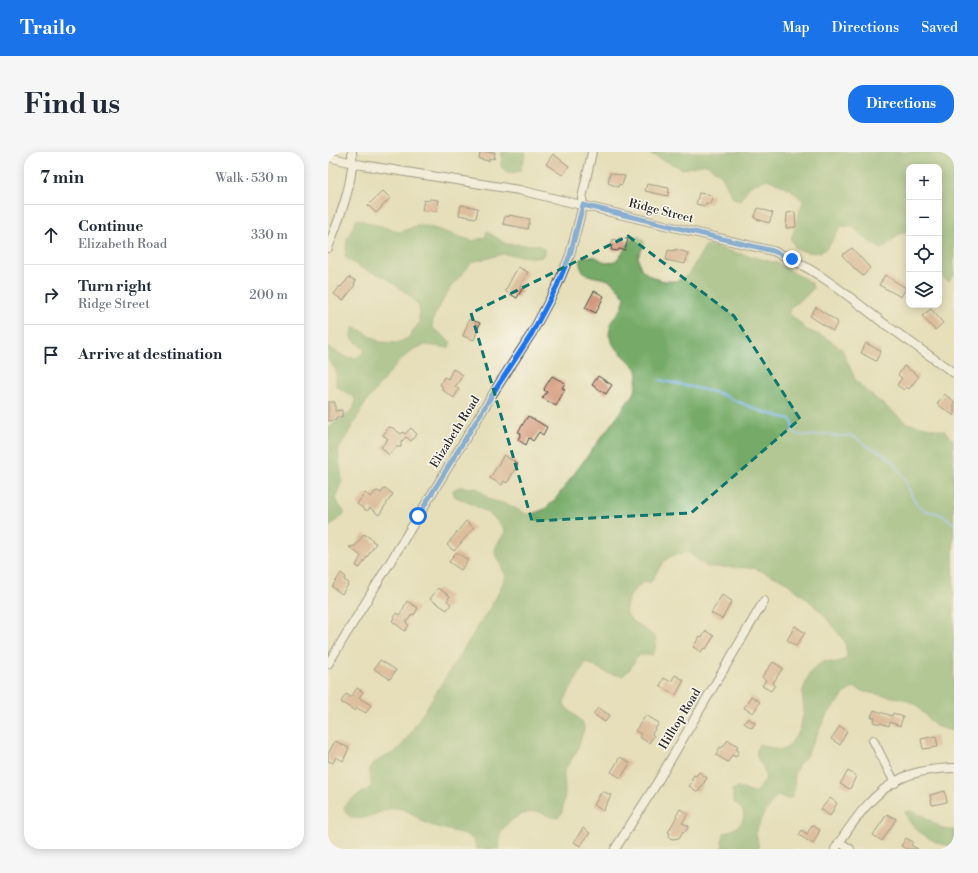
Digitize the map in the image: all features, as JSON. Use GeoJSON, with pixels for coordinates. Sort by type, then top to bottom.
{"type":"FeatureCollection","features":[{"type":"Feature","properties":{"kind":"street"},"geometry":{"type":"LineString","coordinates":[[328,248],[341,214],[353,163],[352,152]]}},
{"type":"Feature","properties":{"kind":"street","name":"Elizabeth Road"},"geometry":{"type":"LineString","coordinates":[[328,664],[481,413],[532,333],[560,280],[570,255],[583,205],[582,198],[592,152]]}},
{"type":"Feature","properties":{"kind":"street","name":"Ridge Street"},"geometry":{"type":"LineString","coordinates":[[328,157],[353,163],[519,190],[773,251],[792,259],[839,288],[954,373]]}},
{"type":"Feature","properties":{"kind":"street","name":"Hilltop Road"},"geometry":{"type":"LineString","coordinates":[[616,849],[655,786],[764,601]]}},
{"type":"Feature","properties":{"kind":"street"},"geometry":{"type":"LineString","coordinates":[[874,740],[895,782]]}},
{"type":"Feature","properties":{"kind":"street"},"geometry":{"type":"LineString","coordinates":[[850,849],[837,846],[855,818],[878,794],[902,778],[924,771],[954,768]]}},
{"type":"Feature","properties":{"kind":"highlighted area"},"geometry":{"type":"Polygon","coordinates":[[[628,236],[734,316],[800,419],[691,513],[532,521],[471,313],[628,236]]]}},
{"type":"Feature","properties":{"kind":"green space"},"geometry":{"type":"Polygon","coordinates":[[[502,152],[526,152],[520,171],[509,174],[501,167],[502,152]]]}},
{"type":"Feature","properties":{"kind":"green space"},"geometry":{"type":"Polygon","coordinates":[[[646,152],[954,152],[954,276],[949,281],[943,278],[942,275],[942,164],[906,164],[906,232],[901,233],[882,249],[871,243],[853,227],[841,226],[825,250],[814,253],[796,249],[791,239],[803,201],[790,189],[767,179],[750,186],[739,201],[733,198],[722,176],[707,164],[683,169],[646,152]]]}},
{"type":"Feature","properties":{"kind":"green space"},"geometry":{"type":"Polygon","coordinates":[[[357,219],[400,232],[416,226],[427,226],[473,241],[485,237],[487,231],[506,244],[540,245],[544,249],[544,255],[540,258],[503,254],[472,262],[450,288],[434,316],[432,327],[451,342],[449,348],[425,345],[414,349],[399,361],[366,402],[338,451],[342,480],[335,499],[345,513],[328,528],[328,454],[330,450],[328,428],[354,409],[355,398],[336,386],[336,370],[328,360],[328,347],[346,357],[357,358],[365,351],[351,337],[354,326],[380,342],[397,343],[408,338],[419,323],[419,306],[411,297],[385,277],[361,268],[345,257],[347,239],[357,219]]]}},
{"type":"Feature","properties":{"kind":"green space"},"geometry":{"type":"Polygon","coordinates":[[[633,237],[640,237],[644,241],[644,246],[638,256],[641,268],[645,273],[664,281],[677,280],[688,274],[706,245],[777,263],[812,283],[813,289],[791,307],[790,314],[807,330],[825,337],[842,349],[855,379],[864,389],[907,423],[945,431],[953,439],[954,734],[952,731],[935,726],[916,705],[904,699],[865,692],[854,687],[845,693],[826,716],[806,757],[798,765],[794,775],[795,786],[792,797],[787,799],[777,795],[763,815],[756,832],[759,849],[723,849],[722,840],[724,833],[739,825],[742,822],[744,814],[733,800],[732,790],[739,787],[750,792],[755,792],[764,782],[765,772],[757,755],[759,744],[782,750],[788,747],[800,730],[804,711],[802,693],[809,674],[814,668],[824,661],[836,662],[847,657],[845,642],[824,615],[783,580],[754,568],[707,567],[688,552],[680,553],[664,562],[650,583],[645,581],[640,585],[632,593],[627,603],[626,609],[631,619],[652,634],[656,639],[655,650],[652,655],[640,655],[636,658],[631,668],[623,676],[607,673],[586,662],[564,701],[565,706],[583,723],[584,729],[577,751],[564,771],[565,794],[562,812],[559,817],[549,816],[539,812],[529,812],[521,815],[507,824],[504,828],[499,838],[499,849],[477,849],[473,839],[467,835],[428,824],[399,808],[389,809],[359,819],[353,818],[348,814],[344,807],[349,801],[371,787],[369,773],[372,765],[378,760],[395,752],[404,743],[496,598],[506,576],[495,554],[495,548],[505,532],[502,526],[497,520],[476,506],[454,496],[453,490],[459,487],[477,488],[491,500],[509,505],[526,514],[532,514],[545,509],[557,497],[635,392],[638,374],[636,368],[614,346],[609,335],[611,322],[622,308],[625,297],[610,281],[586,274],[580,266],[580,259],[585,256],[596,257],[606,263],[613,262],[618,259],[633,237]]]}},
{"type":"Feature","properties":{"kind":"green space"},"geometry":{"type":"Polygon","coordinates":[[[910,811],[922,815],[943,829],[954,830],[954,846],[938,843],[918,831],[910,822],[905,812],[910,811]]]}},
{"type":"Feature","properties":{"kind":"building"},"geometry":{"type":"Polygon","coordinates":[[[480,152],[495,152],[494,159],[489,158],[489,161],[479,159],[480,152]]]}},
{"type":"Feature","properties":{"kind":"building"},"geometry":{"type":"Polygon","coordinates":[[[553,154],[569,166],[562,175],[546,164],[553,154]]]}},
{"type":"Feature","properties":{"kind":"building"},"geometry":{"type":"Polygon","coordinates":[[[610,173],[625,176],[622,185],[619,184],[618,187],[608,183],[610,173]]]}},
{"type":"Feature","properties":{"kind":"building"},"geometry":{"type":"Polygon","coordinates":[[[647,184],[669,188],[668,196],[645,191],[647,184]]]}},
{"type":"Feature","properties":{"kind":"building"},"geometry":{"type":"Polygon","coordinates":[[[383,191],[390,198],[376,213],[368,205],[383,191]]]}},
{"type":"Feature","properties":{"kind":"building"},"geometry":{"type":"Polygon","coordinates":[[[699,193],[713,195],[710,204],[706,203],[705,206],[696,204],[699,193]]]}},
{"type":"Feature","properties":{"kind":"building"},"geometry":{"type":"Polygon","coordinates":[[[430,199],[438,200],[437,211],[422,210],[424,200],[428,201],[430,199]]]}},
{"type":"Feature","properties":{"kind":"building"},"geometry":{"type":"Polygon","coordinates":[[[461,205],[478,208],[476,218],[459,215],[461,205]]]}},
{"type":"Feature","properties":{"kind":"building"},"geometry":{"type":"Polygon","coordinates":[[[758,208],[773,213],[769,223],[754,218],[758,208]]]}},
{"type":"Feature","properties":{"kind":"building"},"geometry":{"type":"Polygon","coordinates":[[[795,212],[796,227],[786,228],[787,213],[795,212]]]}},
{"type":"Feature","properties":{"kind":"building"},"geometry":{"type":"Polygon","coordinates":[[[509,215],[530,219],[528,229],[503,224],[505,216],[509,217],[509,215]]]}},
{"type":"Feature","properties":{"kind":"building"},"geometry":{"type":"Polygon","coordinates":[[[619,238],[628,239],[625,250],[611,250],[613,239],[617,240],[619,238]]]}},
{"type":"Feature","properties":{"kind":"building"},"geometry":{"type":"Polygon","coordinates":[[[852,248],[870,268],[863,276],[842,255],[852,248]]]}},
{"type":"Feature","properties":{"kind":"building"},"geometry":{"type":"Polygon","coordinates":[[[675,249],[688,253],[685,264],[666,260],[668,250],[675,251],[675,249]]]}},
{"type":"Feature","properties":{"kind":"building"},"geometry":{"type":"Polygon","coordinates":[[[518,267],[528,272],[519,288],[522,289],[517,298],[505,291],[518,267]]]}},
{"type":"Feature","properties":{"kind":"building"},"geometry":{"type":"Polygon","coordinates":[[[885,275],[906,288],[901,297],[879,285],[885,275]]]}},
{"type":"Feature","properties":{"kind":"building"},"geometry":{"type":"Polygon","coordinates":[[[349,277],[356,281],[354,284],[355,285],[343,301],[334,294],[349,277]]]}},
{"type":"Feature","properties":{"kind":"building"},"geometry":{"type":"Polygon","coordinates":[[[594,291],[604,296],[596,313],[585,308],[594,291]]]}},
{"type":"Feature","properties":{"kind":"building"},"geometry":{"type":"Polygon","coordinates":[[[816,307],[838,322],[833,331],[810,316],[816,307]]]}},
{"type":"Feature","properties":{"kind":"building"},"geometry":{"type":"Polygon","coordinates":[[[931,309],[943,323],[935,330],[922,316],[931,309]]]}},
{"type":"Feature","properties":{"kind":"building"},"geometry":{"type":"Polygon","coordinates":[[[469,319],[480,323],[474,340],[463,336],[469,319]]]}},
{"type":"Feature","properties":{"kind":"building"},"geometry":{"type":"Polygon","coordinates":[[[866,343],[881,351],[876,361],[861,353],[866,343]]]}},
{"type":"Feature","properties":{"kind":"building"},"geometry":{"type":"Polygon","coordinates":[[[904,366],[919,376],[909,389],[906,387],[904,390],[897,385],[902,378],[898,375],[904,366]]]}},
{"type":"Feature","properties":{"kind":"building"},"geometry":{"type":"Polygon","coordinates":[[[453,369],[463,375],[455,387],[459,389],[454,398],[441,389],[443,387],[440,385],[444,377],[448,379],[453,369]]]}},
{"type":"Feature","properties":{"kind":"building"},"geometry":{"type":"Polygon","coordinates":[[[552,376],[565,383],[562,388],[565,389],[556,406],[542,398],[547,392],[544,390],[552,376]]]}},
{"type":"Feature","properties":{"kind":"building"},"geometry":{"type":"Polygon","coordinates":[[[598,376],[612,385],[606,394],[592,385],[598,376]]]}},
{"type":"Feature","properties":{"kind":"building"},"geometry":{"type":"Polygon","coordinates":[[[944,394],[954,401],[954,416],[937,404],[944,394]]]}},
{"type":"Feature","properties":{"kind":"building"},"geometry":{"type":"Polygon","coordinates":[[[328,402],[335,402],[335,411],[342,410],[342,417],[336,417],[336,420],[328,421],[328,402]]]}},
{"type":"Feature","properties":{"kind":"building"},"geometry":{"type":"Polygon","coordinates":[[[528,416],[547,427],[543,435],[539,432],[533,441],[529,438],[526,445],[518,440],[521,433],[518,432],[528,416]]]}},
{"type":"Feature","properties":{"kind":"building"},"geometry":{"type":"Polygon","coordinates":[[[389,427],[401,434],[403,432],[405,434],[411,428],[417,434],[411,441],[406,437],[401,442],[401,447],[396,447],[389,455],[381,447],[388,439],[383,435],[389,427]]]}},
{"type":"Feature","properties":{"kind":"building"},"geometry":{"type":"Polygon","coordinates":[[[504,455],[518,464],[507,483],[504,481],[502,485],[490,478],[504,455]]]}},
{"type":"Feature","properties":{"kind":"building"},"geometry":{"type":"Polygon","coordinates":[[[385,488],[393,494],[379,515],[370,508],[367,511],[357,504],[365,493],[371,497],[375,492],[378,491],[381,493],[385,488]]]}},
{"type":"Feature","properties":{"kind":"building"},"geometry":{"type":"Polygon","coordinates":[[[466,521],[474,528],[454,551],[447,545],[466,521]]]}},
{"type":"Feature","properties":{"kind":"building"},"geometry":{"type":"Polygon","coordinates":[[[364,534],[376,543],[360,568],[356,566],[361,556],[349,547],[355,546],[364,534]]]}},
{"type":"Feature","properties":{"kind":"building"},"geometry":{"type":"Polygon","coordinates":[[[456,552],[468,560],[461,570],[449,562],[456,552]]]}},
{"type":"Feature","properties":{"kind":"building"},"geometry":{"type":"Polygon","coordinates":[[[341,573],[346,577],[344,580],[349,583],[342,594],[332,587],[341,573]]]}},
{"type":"Feature","properties":{"kind":"building"},"geometry":{"type":"Polygon","coordinates":[[[438,588],[450,596],[447,601],[451,604],[447,610],[430,599],[438,588]]]}},
{"type":"Feature","properties":{"kind":"building"},"geometry":{"type":"Polygon","coordinates":[[[722,595],[732,601],[722,619],[711,613],[722,595]]]}},
{"type":"Feature","properties":{"kind":"building"},"geometry":{"type":"Polygon","coordinates":[[[407,601],[418,608],[414,615],[412,614],[406,623],[409,625],[405,631],[392,621],[397,613],[400,615],[407,601]]]}},
{"type":"Feature","properties":{"kind":"building"},"geometry":{"type":"Polygon","coordinates":[[[795,626],[805,633],[796,646],[787,640],[795,626]]]}},
{"type":"Feature","properties":{"kind":"building"},"geometry":{"type":"Polygon","coordinates":[[[706,631],[714,636],[706,649],[704,648],[701,652],[693,647],[700,636],[702,637],[706,631]]]}},
{"type":"Feature","properties":{"kind":"building"},"geometry":{"type":"Polygon","coordinates":[[[380,660],[396,670],[390,679],[374,669],[380,660]]]}},
{"type":"Feature","properties":{"kind":"building"},"geometry":{"type":"Polygon","coordinates":[[[773,662],[783,668],[773,683],[775,685],[771,691],[762,686],[766,680],[762,677],[773,662]]]}},
{"type":"Feature","properties":{"kind":"building"},"geometry":{"type":"Polygon","coordinates":[[[675,675],[684,680],[676,695],[660,686],[664,678],[671,682],[675,675]]]}},
{"type":"Feature","properties":{"kind":"building"},"geometry":{"type":"Polygon","coordinates":[[[357,688],[363,692],[359,698],[371,705],[366,713],[357,708],[355,711],[341,702],[346,694],[351,697],[357,688]]]}},
{"type":"Feature","properties":{"kind":"building"},"geometry":{"type":"Polygon","coordinates":[[[751,696],[760,702],[753,713],[744,708],[751,696]]]}},
{"type":"Feature","properties":{"kind":"building"},"geometry":{"type":"Polygon","coordinates":[[[598,708],[610,715],[605,722],[593,714],[598,708]]]}},
{"type":"Feature","properties":{"kind":"building"},"geometry":{"type":"Polygon","coordinates":[[[874,710],[892,716],[893,713],[903,717],[900,726],[890,722],[889,726],[873,722],[875,718],[871,717],[874,710]]]}},
{"type":"Feature","properties":{"kind":"building"},"geometry":{"type":"Polygon","coordinates":[[[646,715],[659,723],[652,734],[654,736],[649,743],[640,737],[641,734],[635,731],[646,715]]]}},
{"type":"Feature","properties":{"kind":"building"},"geometry":{"type":"Polygon","coordinates":[[[748,718],[755,723],[752,728],[744,723],[748,718]]]}},
{"type":"Feature","properties":{"kind":"building"},"geometry":{"type":"Polygon","coordinates":[[[840,726],[847,731],[840,745],[831,739],[840,726]]]}},
{"type":"Feature","properties":{"kind":"building"},"geometry":{"type":"Polygon","coordinates":[[[936,736],[938,747],[923,749],[921,739],[936,736]]]}},
{"type":"Feature","properties":{"kind":"building"},"geometry":{"type":"Polygon","coordinates":[[[728,740],[738,746],[736,749],[739,751],[736,757],[732,755],[728,762],[716,755],[720,747],[722,748],[728,740]]]}},
{"type":"Feature","properties":{"kind":"building"},"geometry":{"type":"Polygon","coordinates":[[[335,741],[349,748],[343,761],[336,757],[333,763],[328,761],[328,754],[335,741]]]}},
{"type":"Feature","properties":{"kind":"building"},"geometry":{"type":"Polygon","coordinates":[[[620,757],[630,763],[621,778],[611,772],[620,757]]]}},
{"type":"Feature","properties":{"kind":"building"},"geometry":{"type":"Polygon","coordinates":[[[848,771],[856,776],[850,789],[840,784],[848,771]]]}},
{"type":"Feature","properties":{"kind":"building"},"geometry":{"type":"Polygon","coordinates":[[[699,772],[707,778],[698,792],[689,786],[693,781],[691,780],[694,775],[696,776],[699,772]]]}},
{"type":"Feature","properties":{"kind":"building"},"geometry":{"type":"Polygon","coordinates":[[[602,791],[611,795],[603,811],[594,805],[602,791]]]}},
{"type":"Feature","properties":{"kind":"building"},"geometry":{"type":"Polygon","coordinates":[[[945,791],[947,802],[932,805],[930,795],[945,791]]]}},
{"type":"Feature","properties":{"kind":"building"},"geometry":{"type":"Polygon","coordinates":[[[830,798],[837,803],[830,816],[821,809],[830,798]]]}},
{"type":"Feature","properties":{"kind":"building"},"geometry":{"type":"Polygon","coordinates":[[[680,809],[688,814],[682,823],[689,826],[685,832],[683,831],[679,838],[673,839],[670,838],[670,833],[668,832],[680,809]]]}},
{"type":"Feature","properties":{"kind":"building"},"geometry":{"type":"Polygon","coordinates":[[[887,814],[896,819],[882,841],[873,835],[887,814]]]}},
{"type":"Feature","properties":{"kind":"building"},"geometry":{"type":"Polygon","coordinates":[[[812,825],[820,830],[813,844],[799,835],[802,830],[807,834],[812,825]]]}},
{"type":"Feature","properties":{"kind":"building"},"geometry":{"type":"Polygon","coordinates":[[[583,828],[590,833],[580,846],[574,842],[583,828]]]}},
{"type":"Feature","properties":{"kind":"building"},"geometry":{"type":"Polygon","coordinates":[[[906,838],[913,842],[911,845],[918,849],[906,849],[901,846],[906,838]]]}},
{"type":"Feature","properties":{"kind":"waterway"},"geometry":{"type":"LineString","coordinates":[[660,380],[718,393],[760,411],[790,419],[793,424],[793,432],[798,435],[850,435],[867,446],[882,453],[893,462],[906,481],[913,499],[917,504],[926,511],[937,513],[947,518],[954,524]]}},
{"type":"Feature","properties":{"kind":"route"},"geometry":{"type":"LineString","coordinates":[[418,516],[497,387],[531,335],[557,286],[570,255],[583,205],[773,251],[792,259]]}}]}
